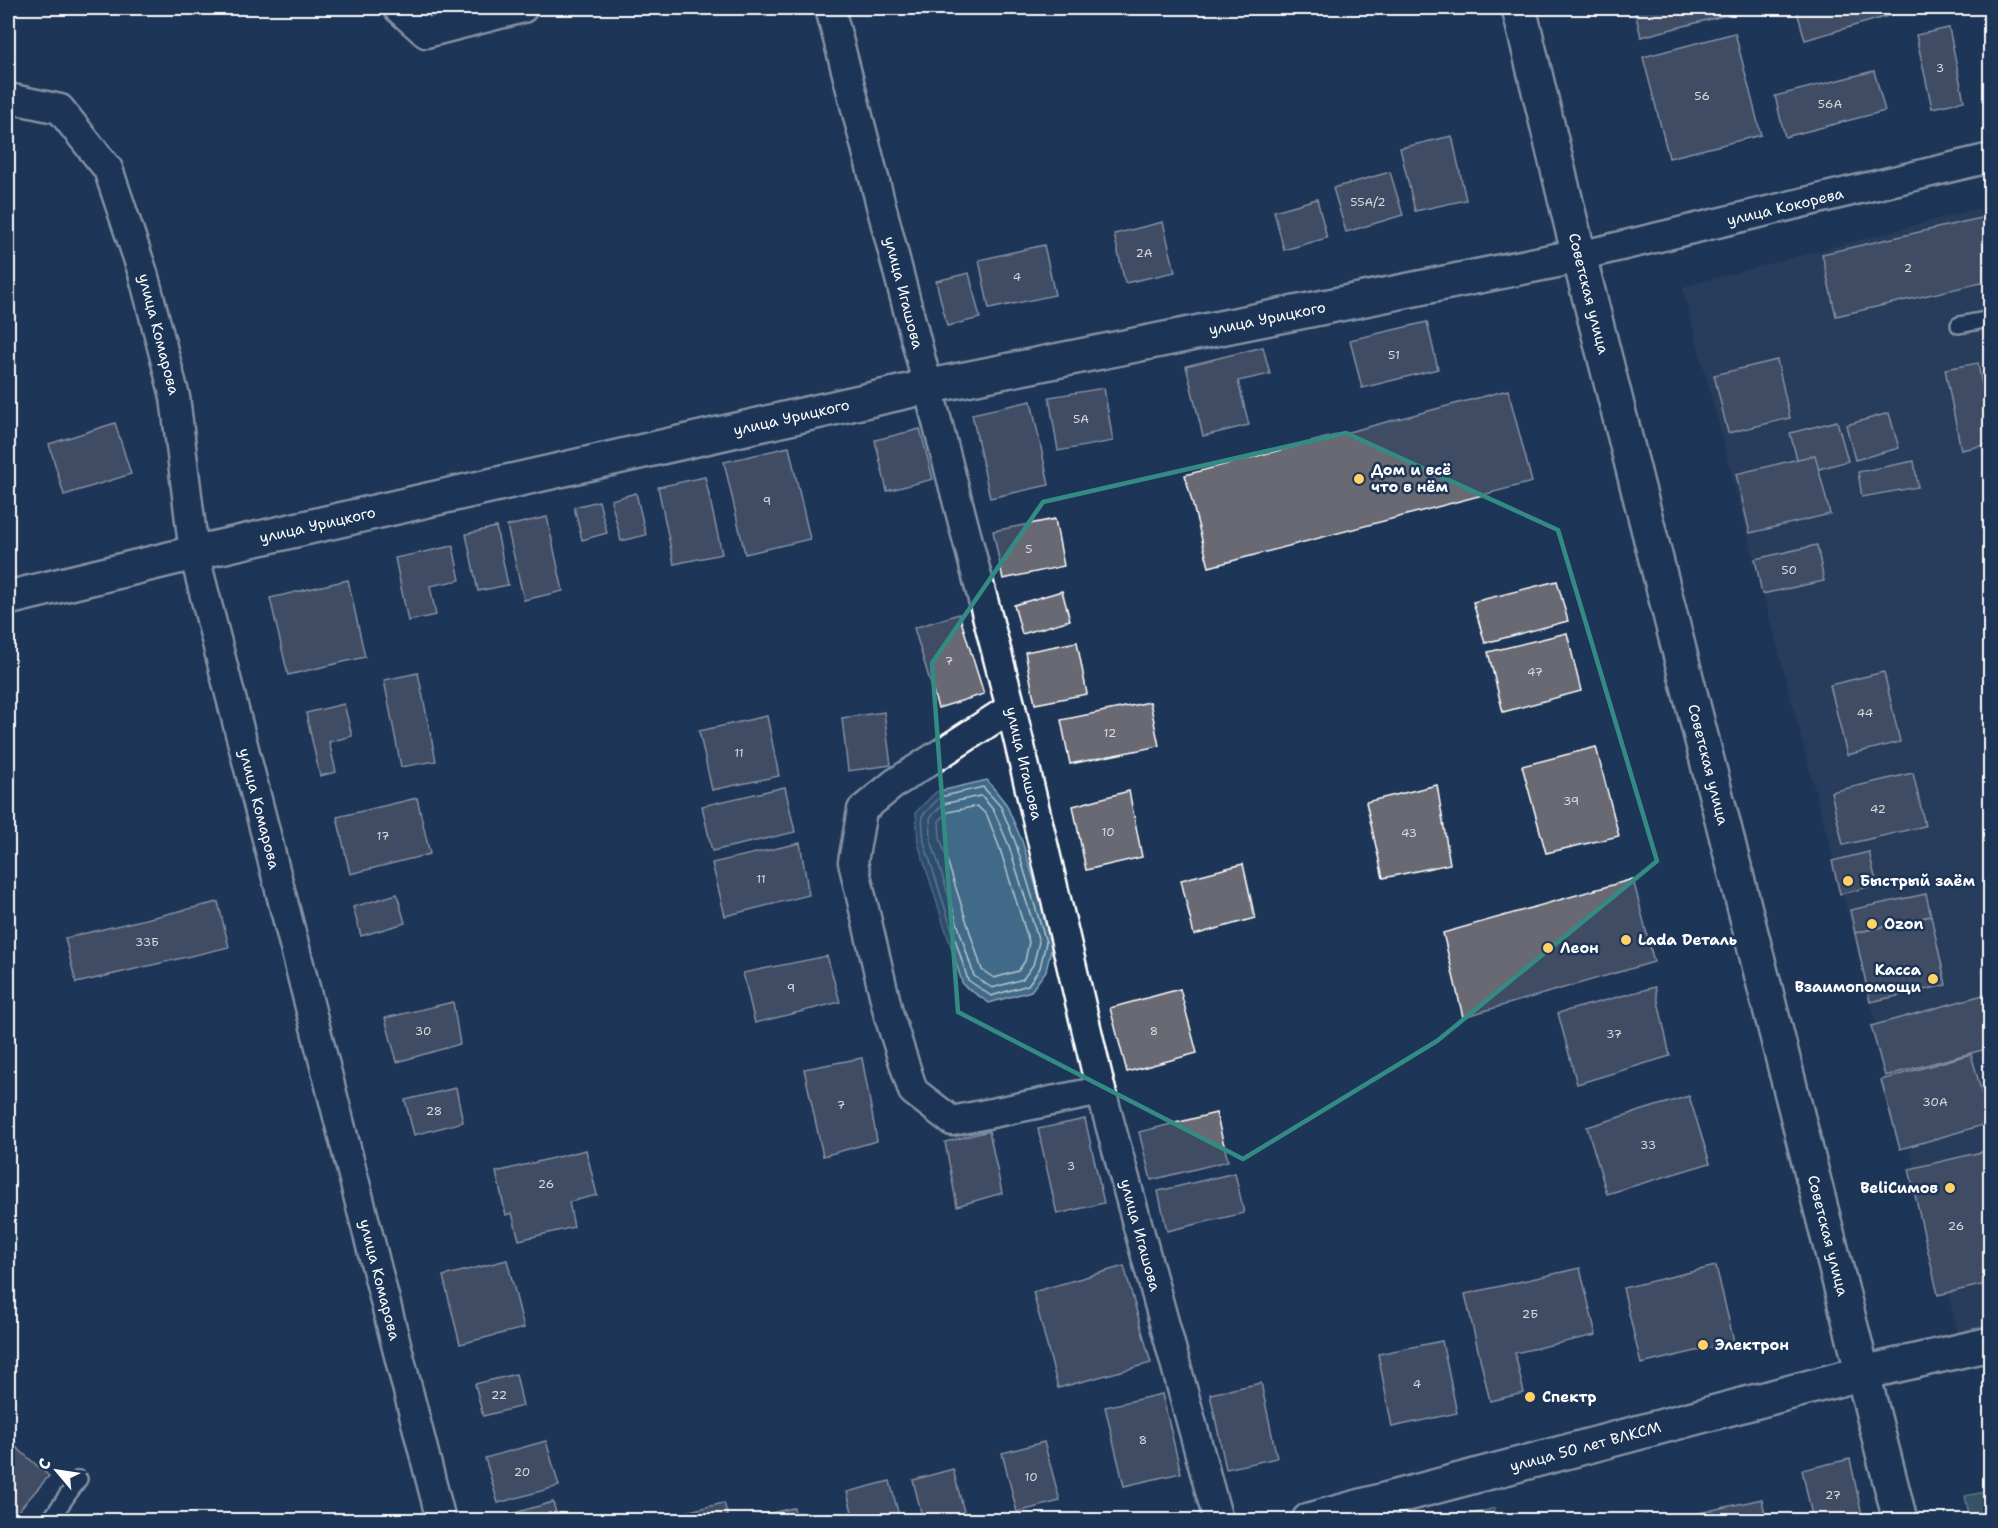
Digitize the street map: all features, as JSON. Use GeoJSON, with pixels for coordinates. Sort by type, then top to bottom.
{"type":"FeatureCollection","features":[{"type":"Feature","properties":{"kind":"main road","name":"Советская улица"},"geometry":{"type":"LineString","coordinates":[[1519,8],[1579,256],[1900,1521]]}},
{"type":"Feature","properties":{"kind":"main road","name":"улица Урицкого"},"geometry":{"type":"LineString","coordinates":[[8,598],[194,553],[927,387],[1579,256]]}},
{"type":"Feature","properties":{"kind":"main road","name":"улица 50 лет ВЛКСМ"},"geometry":{"type":"LineString","coordinates":[[1309,1521],[1863,1373],[1990,1344]]}},
{"type":"Feature","properties":{"kind":"street"},"geometry":{"type":"LineString","coordinates":[[398,8],[426,33],[523,8]]}},
{"type":"Feature","properties":{"kind":"street","name":"улица Игашова"},"geometry":{"type":"LineString","coordinates":[[830,8],[1011,708],[1101,1091],[1218,1521]]}},
{"type":"Feature","properties":{"kind":"street","name":"улица Комарова"},"geometry":{"type":"LineString","coordinates":[[8,98],[60,109],[108,169],[143,273],[175,397],[194,553],[441,1521]]}},
{"type":"Feature","properties":{"kind":"street","name":"улица Кокорева"},"geometry":{"type":"LineString","coordinates":[[1579,256],[1990,158]]}},
{"type":"Feature","properties":{"kind":"street"},"geometry":{"type":"LineString","coordinates":[[1011,708],[895,783],[862,810],[853,862],[887,1005],[914,1091],[952,1121],[1101,1091]]}},
{"type":"Feature","properties":{"kind":"lane"},"geometry":{"type":"LineString","coordinates":[[1959,325],[1990,319]]}},
{"type":"Feature","properties":{"kind":"lane"},"geometry":{"type":"LineString","coordinates":[[50,1521],[79,1479]]}},
{"type":"Feature","properties":{"kind":"highlighted area"},"geometry":{"type":"Polygon","coordinates":[[[1346,433],[1558,530],[1657,861],[1437,1041],[1243,1159],[958,1012],[932,663],[1043,502],[1346,433]]]}},
{"type":"Feature","properties":{"kind":"shaded area"},"geometry":{"type":"Polygon","coordinates":[[[1990,205],[1990,1336],[1961,1344],[1682,287],[1990,205]]]}},
{"type":"Feature","properties":{"kind":"green space"},"geometry":{"type":"Polygon","coordinates":[[[1990,1491],[1990,1520],[1970,1520],[1965,1496],[1990,1491]]]}},
{"type":"Feature","properties":{"kind":"green space"},"geometry":{"type":"Polygon","coordinates":[[[1495,1508],[1497,1520],[1448,1520],[1495,1508]]]}},
{"type":"Feature","properties":{"kind":"water"},"geometry":{"type":"Polygon","coordinates":[[[987,780],[1006,804],[1022,841],[1053,941],[1046,971],[1031,991],[989,1003],[963,985],[918,843],[916,812],[936,792],[987,780]]]}},
{"type":"Feature","properties":{"kind":"building"},"geometry":{"type":"Polygon","coordinates":[[[1634,8],[1754,8],[1641,37],[1634,8]]]}},
{"type":"Feature","properties":{"kind":"building"},"geometry":{"type":"Polygon","coordinates":[[[1796,8],[1893,8],[1895,14],[1805,40],[1796,8]]]}},
{"type":"Feature","properties":{"kind":"building"},"geometry":{"type":"Polygon","coordinates":[[[1949,28],[1964,101],[1932,108],[1916,35],[1949,28]]]}},
{"type":"Feature","properties":{"kind":"building"},"geometry":{"type":"Polygon","coordinates":[[[1735,33],[1761,135],[1669,158],[1643,57],[1735,33]]]}},
{"type":"Feature","properties":{"kind":"building"},"geometry":{"type":"Polygon","coordinates":[[[1874,71],[1885,111],[1785,137],[1775,96],[1874,71]]]}},
{"type":"Feature","properties":{"kind":"building"},"geometry":{"type":"Polygon","coordinates":[[[1452,136],[1466,200],[1415,211],[1400,148],[1452,136]]]}},
{"type":"Feature","properties":{"kind":"building"},"geometry":{"type":"Polygon","coordinates":[[[1390,172],[1403,215],[1346,232],[1333,188],[1390,172]]]}},
{"type":"Feature","properties":{"kind":"building"},"geometry":{"type":"Polygon","coordinates":[[[1317,199],[1327,238],[1284,250],[1274,211],[1317,199]]]}},
{"type":"Feature","properties":{"kind":"building"},"geometry":{"type":"Polygon","coordinates":[[[1990,216],[1990,281],[1836,316],[1822,254],[1990,216]]]}},
{"type":"Feature","properties":{"kind":"building"},"geometry":{"type":"Polygon","coordinates":[[[1163,222],[1175,272],[1125,283],[1114,234],[1163,222]]]}},
{"type":"Feature","properties":{"kind":"building"},"geometry":{"type":"Polygon","coordinates":[[[1044,245],[1055,295],[989,309],[979,260],[1044,245]]]}},
{"type":"Feature","properties":{"kind":"building"},"geometry":{"type":"Polygon","coordinates":[[[969,273],[980,318],[947,326],[936,281],[969,273]]]}},
{"type":"Feature","properties":{"kind":"building"},"geometry":{"type":"Polygon","coordinates":[[[1427,322],[1438,369],[1362,388],[1350,340],[1427,322]]]}},
{"type":"Feature","properties":{"kind":"building"},"geometry":{"type":"Polygon","coordinates":[[[1263,347],[1270,374],[1238,381],[1249,425],[1203,436],[1186,366],[1263,347]]]}},
{"type":"Feature","properties":{"kind":"building"},"geometry":{"type":"Polygon","coordinates":[[[1777,360],[1790,418],[1728,433],[1714,375],[1777,360]]]}},
{"type":"Feature","properties":{"kind":"building"},"geometry":{"type":"Polygon","coordinates":[[[1978,363],[1990,430],[1990,444],[1961,450],[1945,369],[1978,363]]]}},
{"type":"Feature","properties":{"kind":"building"},"geometry":{"type":"Polygon","coordinates":[[[1104,388],[1113,441],[1058,451],[1049,397],[1104,388]]]}},
{"type":"Feature","properties":{"kind":"building","name":"Дом и всё что в нём"},"geometry":{"type":"Polygon","coordinates":[[[1508,390],[1532,482],[1209,567],[1185,475],[1508,390]]]}},
{"type":"Feature","properties":{"kind":"building"},"geometry":{"type":"Polygon","coordinates":[[[1031,401],[1049,485],[990,498],[972,414],[1031,401]]]}},
{"type":"Feature","properties":{"kind":"building"},"geometry":{"type":"Polygon","coordinates":[[[1889,413],[1899,448],[1855,460],[1846,425],[1889,413]]]}},
{"type":"Feature","properties":{"kind":"building"},"geometry":{"type":"Polygon","coordinates":[[[1837,421],[1848,461],[1801,474],[1790,433],[1837,421]]]}},
{"type":"Feature","properties":{"kind":"building"},"geometry":{"type":"Polygon","coordinates":[[[115,423],[131,474],[64,495],[49,444],[115,423]]]}},
{"type":"Feature","properties":{"kind":"building"},"geometry":{"type":"Polygon","coordinates":[[[920,429],[933,479],[887,491],[875,440],[920,429]]]}},
{"type":"Feature","properties":{"kind":"building"},"geometry":{"type":"Polygon","coordinates":[[[789,447],[810,539],[745,554],[724,462],[789,447]]]}},
{"type":"Feature","properties":{"kind":"building"},"geometry":{"type":"Polygon","coordinates":[[[1815,455],[1830,514],[1750,533],[1736,474],[1815,455]]]}},
{"type":"Feature","properties":{"kind":"building"},"geometry":{"type":"Polygon","coordinates":[[[1914,461],[1918,487],[1862,497],[1858,472],[1914,461]]]}},
{"type":"Feature","properties":{"kind":"building"},"geometry":{"type":"Polygon","coordinates":[[[705,477],[722,554],[674,564],[658,487],[705,477]]]}},
{"type":"Feature","properties":{"kind":"building"},"geometry":{"type":"Polygon","coordinates":[[[636,493],[646,535],[621,541],[611,500],[636,493]]]}},
{"type":"Feature","properties":{"kind":"building"},"geometry":{"type":"Polygon","coordinates":[[[599,501],[607,533],[582,540],[574,507],[599,501]]]}},
{"type":"Feature","properties":{"kind":"building"},"geometry":{"type":"Polygon","coordinates":[[[547,517],[563,591],[524,600],[507,526],[547,517]]]}},
{"type":"Feature","properties":{"kind":"building"},"geometry":{"type":"Polygon","coordinates":[[[1055,519],[1064,566],[1003,579],[993,531],[1055,519]]]}},
{"type":"Feature","properties":{"kind":"building"},"geometry":{"type":"Polygon","coordinates":[[[496,527],[508,585],[478,591],[466,534],[496,527]]]}},
{"type":"Feature","properties":{"kind":"building"},"geometry":{"type":"Polygon","coordinates":[[[1817,545],[1824,581],[1762,594],[1755,559],[1817,545]]]}},
{"type":"Feature","properties":{"kind":"building"},"geometry":{"type":"Polygon","coordinates":[[[453,546],[460,580],[430,586],[436,615],[408,621],[395,558],[453,546]]]}},
{"type":"Feature","properties":{"kind":"building"},"geometry":{"type":"Polygon","coordinates":[[[348,580],[365,657],[288,675],[270,598],[348,580]]]}},
{"type":"Feature","properties":{"kind":"building"},"geometry":{"type":"Polygon","coordinates":[[[1557,581],[1568,621],[1485,643],[1473,602],[1557,581]]]}},
{"type":"Feature","properties":{"kind":"building"},"geometry":{"type":"Polygon","coordinates":[[[1062,591],[1070,620],[1022,634],[1014,605],[1062,591]]]}},
{"type":"Feature","properties":{"kind":"building"},"geometry":{"type":"Polygon","coordinates":[[[959,614],[984,694],[938,708],[914,628],[959,614]]]}},
{"type":"Feature","properties":{"kind":"building"},"geometry":{"type":"Polygon","coordinates":[[[1567,633],[1581,691],[1503,712],[1488,652],[1567,633]]]}},
{"type":"Feature","properties":{"kind":"building"},"geometry":{"type":"Polygon","coordinates":[[[1077,642],[1087,694],[1035,704],[1025,652],[1077,642]]]}},
{"type":"Feature","properties":{"kind":"building"},"geometry":{"type":"Polygon","coordinates":[[[1884,672],[1900,742],[1847,755],[1830,685],[1884,672]]]}},
{"type":"Feature","properties":{"kind":"building"},"geometry":{"type":"Polygon","coordinates":[[[418,673],[436,761],[401,767],[384,680],[418,673]]]}},
{"type":"Feature","properties":{"kind":"building"},"geometry":{"type":"Polygon","coordinates":[[[1150,702],[1159,746],[1070,764],[1061,720],[1150,702]]]}},
{"type":"Feature","properties":{"kind":"building"},"geometry":{"type":"Polygon","coordinates":[[[344,704],[352,736],[329,742],[336,772],[320,776],[306,713],[344,704]]]}},
{"type":"Feature","properties":{"kind":"building"},"geometry":{"type":"Polygon","coordinates":[[[884,712],[891,765],[848,771],[842,718],[884,712]]]}},
{"type":"Feature","properties":{"kind":"building"},"geometry":{"type":"Polygon","coordinates":[[[767,716],[779,776],[712,790],[699,731],[767,716]]]}},
{"type":"Feature","properties":{"kind":"building"},"geometry":{"type":"Polygon","coordinates":[[[1596,747],[1619,836],[1546,853],[1522,766],[1596,747]]]}},
{"type":"Feature","properties":{"kind":"building"},"geometry":{"type":"Polygon","coordinates":[[[1913,773],[1925,826],[1843,845],[1831,792],[1913,773]]]}},
{"type":"Feature","properties":{"kind":"building"},"geometry":{"type":"Polygon","coordinates":[[[1437,785],[1450,864],[1383,878],[1366,802],[1437,785]]]}},
{"type":"Feature","properties":{"kind":"building"},"geometry":{"type":"Polygon","coordinates":[[[785,787],[795,832],[712,851],[702,806],[785,787]]]}},
{"type":"Feature","properties":{"kind":"building"},"geometry":{"type":"Polygon","coordinates":[[[1129,791],[1142,857],[1086,870],[1073,806],[1129,791]]]}},
{"type":"Feature","properties":{"kind":"building"},"geometry":{"type":"Polygon","coordinates":[[[417,798],[430,854],[350,874],[337,817],[417,798]]]}},
{"type":"Feature","properties":{"kind":"building"},"geometry":{"type":"Polygon","coordinates":[[[800,843],[809,895],[725,916],[712,863],[800,843]]]}},
{"type":"Feature","properties":{"kind":"building"},"geometry":{"type":"Polygon","coordinates":[[[1869,852],[1877,885],[1840,894],[1832,861],[1869,852]]]}},
{"type":"Feature","properties":{"kind":"building"},"geometry":{"type":"Polygon","coordinates":[[[1243,864],[1255,918],[1194,935],[1181,880],[1243,864]]]}},
{"type":"Feature","properties":{"kind":"building","name":"Леон"},"geometry":{"type":"Polygon","coordinates":[[[1633,879],[1654,962],[1463,1017],[1443,933],[1633,879]]]}},
{"type":"Feature","properties":{"kind":"building"},"geometry":{"type":"Polygon","coordinates":[[[397,894],[405,923],[361,936],[353,907],[397,894]]]}},
{"type":"Feature","properties":{"kind":"building"},"geometry":{"type":"Polygon","coordinates":[[[1926,894],[1931,916],[1855,933],[1850,910],[1926,894]]]}},
{"type":"Feature","properties":{"kind":"building"},"geometry":{"type":"Polygon","coordinates":[[[218,902],[229,947],[76,983],[65,938],[218,902]]]}},
{"type":"Feature","properties":{"kind":"building"},"geometry":{"type":"Polygon","coordinates":[[[1931,916],[1946,985],[1870,1002],[1855,933],[1931,916]]]}},
{"type":"Feature","properties":{"kind":"building"},"geometry":{"type":"Polygon","coordinates":[[[827,956],[840,1002],[755,1023],[743,973],[827,956]]]}},
{"type":"Feature","properties":{"kind":"building"},"geometry":{"type":"Polygon","coordinates":[[[1655,987],[1670,1056],[1577,1084],[1558,1013],[1655,987]]]}},
{"type":"Feature","properties":{"kind":"building"},"geometry":{"type":"Polygon","coordinates":[[[1180,989],[1197,1053],[1127,1072],[1110,1008],[1180,989]]]}},
{"type":"Feature","properties":{"kind":"building"},"geometry":{"type":"Polygon","coordinates":[[[1990,993],[1990,1048],[1885,1076],[1871,1026],[1990,993]]]}},
{"type":"Feature","properties":{"kind":"building"},"geometry":{"type":"Polygon","coordinates":[[[453,1002],[460,1044],[397,1062],[385,1018],[453,1002]]]}},
{"type":"Feature","properties":{"kind":"building"},"geometry":{"type":"Polygon","coordinates":[[[1971,1054],[1990,1123],[1900,1149],[1881,1080],[1971,1054]]]}},
{"type":"Feature","properties":{"kind":"building"},"geometry":{"type":"Polygon","coordinates":[[[862,1058],[877,1141],[823,1156],[804,1069],[862,1058]]]}},
{"type":"Feature","properties":{"kind":"building"},"geometry":{"type":"Polygon","coordinates":[[[456,1088],[463,1122],[414,1135],[405,1100],[456,1088]]]}},
{"type":"Feature","properties":{"kind":"building"},"geometry":{"type":"Polygon","coordinates":[[[1689,1096],[1710,1163],[1607,1194],[1587,1127],[1689,1096]]]}},
{"type":"Feature","properties":{"kind":"building"},"geometry":{"type":"Polygon","coordinates":[[[1216,1113],[1228,1161],[1151,1180],[1139,1132],[1216,1113]]]}},
{"type":"Feature","properties":{"kind":"building"},"geometry":{"type":"Polygon","coordinates":[[[1085,1119],[1104,1203],[1057,1214],[1038,1129],[1085,1119]]]}},
{"type":"Feature","properties":{"kind":"building"},"geometry":{"type":"Polygon","coordinates":[[[989,1131],[1002,1193],[957,1206],[945,1142],[989,1131]]]}},
{"type":"Feature","properties":{"kind":"building"},"geometry":{"type":"Polygon","coordinates":[[[586,1150],[597,1195],[569,1202],[574,1227],[519,1240],[512,1213],[506,1215],[496,1172],[586,1150]]]}},
{"type":"Feature","properties":{"kind":"building"},"geometry":{"type":"Polygon","coordinates":[[[1990,1150],[1990,1283],[1938,1295],[1909,1169],[1990,1150]]]}},
{"type":"Feature","properties":{"kind":"building"},"geometry":{"type":"Polygon","coordinates":[[[1235,1173],[1244,1213],[1167,1231],[1158,1191],[1235,1173]]]}},
{"type":"Feature","properties":{"kind":"building"},"geometry":{"type":"Polygon","coordinates":[[[507,1260],[524,1328],[460,1344],[443,1276],[507,1260]]]}},
{"type":"Feature","properties":{"kind":"building"},"geometry":{"type":"Polygon","coordinates":[[[1124,1266],[1151,1363],[1058,1388],[1033,1292],[1124,1266]]]}},
{"type":"Feature","properties":{"kind":"building"},"geometry":{"type":"Polygon","coordinates":[[[1716,1266],[1734,1342],[1641,1364],[1623,1288],[1716,1266]]]}},
{"type":"Feature","properties":{"kind":"building"},"geometry":{"type":"Polygon","coordinates":[[[1580,1268],[1596,1335],[1515,1353],[1524,1393],[1490,1401],[1465,1294],[1580,1268]]]}},
{"type":"Feature","properties":{"kind":"building"},"geometry":{"type":"Polygon","coordinates":[[[1442,1341],[1457,1413],[1392,1427],[1378,1354],[1442,1341]]]}},
{"type":"Feature","properties":{"kind":"building"},"geometry":{"type":"Polygon","coordinates":[[[516,1374],[523,1406],[483,1416],[475,1384],[516,1374]]]}},
{"type":"Feature","properties":{"kind":"building"},"geometry":{"type":"Polygon","coordinates":[[[1261,1383],[1277,1458],[1226,1469],[1210,1394],[1261,1383]]]}},
{"type":"Feature","properties":{"kind":"building"},"geometry":{"type":"Polygon","coordinates":[[[1162,1394],[1181,1473],[1124,1486],[1105,1407],[1162,1394]]]}},
{"type":"Feature","properties":{"kind":"building"},"geometry":{"type":"Polygon","coordinates":[[[8,1440],[49,1476],[10,1520],[8,1520],[8,1440]]]}},
{"type":"Feature","properties":{"kind":"building"},"geometry":{"type":"Polygon","coordinates":[[[546,1441],[559,1486],[498,1503],[485,1458],[546,1441]]]}},
{"type":"Feature","properties":{"kind":"building"},"geometry":{"type":"Polygon","coordinates":[[[1044,1442],[1060,1501],[1017,1512],[1002,1453],[1044,1442]]]}},
{"type":"Feature","properties":{"kind":"building"},"geometry":{"type":"Polygon","coordinates":[[[1850,1459],[1863,1520],[1813,1520],[1802,1470],[1850,1459]]]}},
{"type":"Feature","properties":{"kind":"building"},"geometry":{"type":"Polygon","coordinates":[[[953,1469],[966,1520],[923,1520],[913,1480],[953,1469]]]}},
{"type":"Feature","properties":{"kind":"building"},"geometry":{"type":"Polygon","coordinates":[[[890,1481],[900,1520],[854,1520],[847,1492],[890,1481]]]}},
{"type":"Feature","properties":{"kind":"building"},"geometry":{"type":"Polygon","coordinates":[[[1762,1499],[1766,1520],[1686,1520],[1685,1516],[1762,1499]]]}},
{"type":"Feature","properties":{"kind":"building"},"geometry":{"type":"Polygon","coordinates":[[[553,1502],[558,1520],[500,1520],[500,1517],[553,1502]]]}},
{"type":"Feature","properties":{"kind":"building"},"geometry":{"type":"Polygon","coordinates":[[[724,1503],[729,1520],[682,1520],[681,1513],[724,1503]]]}},
{"type":"Feature","properties":{"kind":"building"},"geometry":{"type":"Polygon","coordinates":[[[794,1508],[797,1520],[742,1520],[742,1519],[794,1508]]]}},
{"type":"Feature","properties":{"kind":"building"},"geometry":{"type":"Polygon","coordinates":[[[1646,1515],[1647,1520],[1622,1520],[1646,1515]]]}},
{"type":"Feature","properties":{"kind":"place","name":"Дом и всё что в нём"},"geometry":{"type":"Point","coordinates":[1359,479]}},
{"type":"Feature","properties":{"kind":"place","name":"Быстрый заём"},"geometry":{"type":"Point","coordinates":[1848,881]}},
{"type":"Feature","properties":{"kind":"place","name":"Ozon"},"geometry":{"type":"Point","coordinates":[1872,924]}},
{"type":"Feature","properties":{"kind":"place","name":"Lada Dеталь"},"geometry":{"type":"Point","coordinates":[1626,940]}},
{"type":"Feature","properties":{"kind":"place","name":"Леон"},"geometry":{"type":"Point","coordinates":[1548,948]}},
{"type":"Feature","properties":{"kind":"place","name":"Касса Взаимопомощи"},"geometry":{"type":"Point","coordinates":[1933,979]}},
{"type":"Feature","properties":{"kind":"place","name":"BeliСимов"},"geometry":{"type":"Point","coordinates":[1950,1188]}},
{"type":"Feature","properties":{"kind":"place","name":"Электрон"},"geometry":{"type":"Point","coordinates":[1703,1345]}},
{"type":"Feature","properties":{"kind":"place","name":"Спектр"},"geometry":{"type":"Point","coordinates":[1530,1397]}}]}
